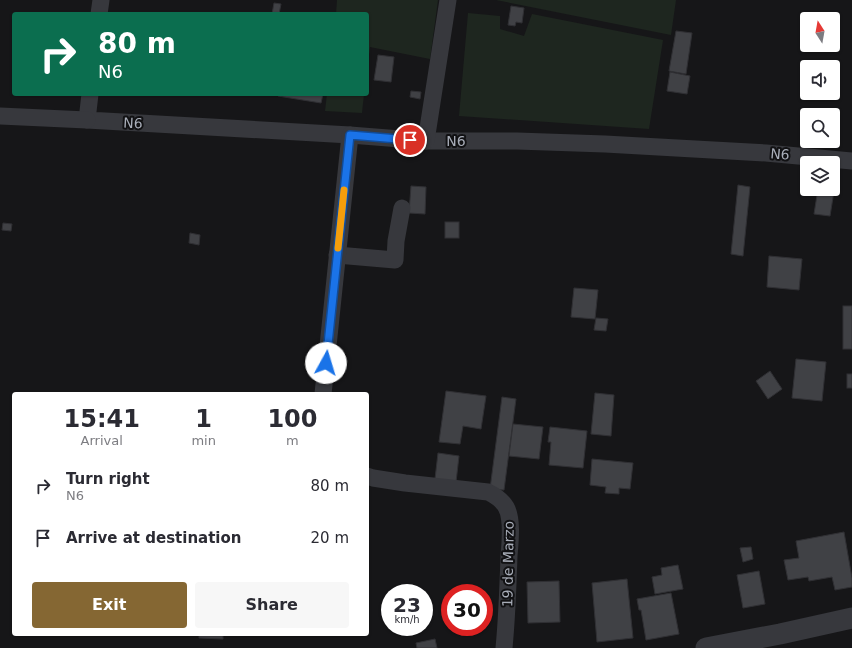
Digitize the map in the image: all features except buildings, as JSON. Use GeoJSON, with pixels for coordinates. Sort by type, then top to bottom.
{"type":"FeatureCollection","features":[{"type":"Feature","properties":{"kind":"street"},"geometry":{"type":"LineString","coordinates":[[99,12],[101,0]]}},
{"type":"Feature","properties":{"kind":"street"},"geometry":{"type":"LineString","coordinates":[[426,141],[448,0]]}},
{"type":"Feature","properties":{"kind":"street"},"geometry":{"type":"LineString","coordinates":[[87,120],[90,96]]}},
{"type":"Feature","properties":{"kind":"street","name":"N6"},"geometry":{"type":"LineString","coordinates":[[0,116],[350,135],[426,141],[517,141],[605,144],[766,153],[852,161]]}},
{"type":"Feature","properties":{"kind":"street"},"geometry":{"type":"LineString","coordinates":[[323,392],[350,135]]}},
{"type":"Feature","properties":{"kind":"street"},"geometry":{"type":"LineString","coordinates":[[337,255],[395,260],[396,241],[402,208]]}},
{"type":"Feature","properties":{"kind":"street","name":"19 de Marzo"},"geometry":{"type":"LineString","coordinates":[[369,477],[398,482],[488,492],[496,496],[506,507],[510,518],[510,532],[508,609],[504,648]]}},
{"type":"Feature","properties":{"kind":"street"},"geometry":{"type":"LineString","coordinates":[[706,648],[852,618]]}},
{"type":"Feature","properties":{"kind":"shaded area"},"geometry":{"type":"Polygon","coordinates":[[[337,0],[438,0],[430,59],[370,47],[369,55],[369,12],[336,12],[337,0]]]}},
{"type":"Feature","properties":{"kind":"shaded area"},"geometry":{"type":"Polygon","coordinates":[[[496,0],[676,0],[671,35],[496,0]]]}},
{"type":"Feature","properties":{"kind":"shaded area"},"geometry":{"type":"Polygon","coordinates":[[[468,13],[500,16],[500,29],[524,36],[532,14],[663,40],[649,129],[459,116],[468,13]]]}},
{"type":"Feature","properties":{"kind":"shaded area"},"geometry":{"type":"Polygon","coordinates":[[[327,96],[364,96],[362,113],[325,111],[327,96]]]}},
{"type":"Feature","properties":{"kind":"slow traffic"},"geometry":{"type":"LineString","coordinates":[[338,248],[344,190]]}},
{"type":"Feature","properties":{"kind":"route"},"geometry":{"type":"LineString","coordinates":[[326,363],[350,135],[410,140]]}}]}
